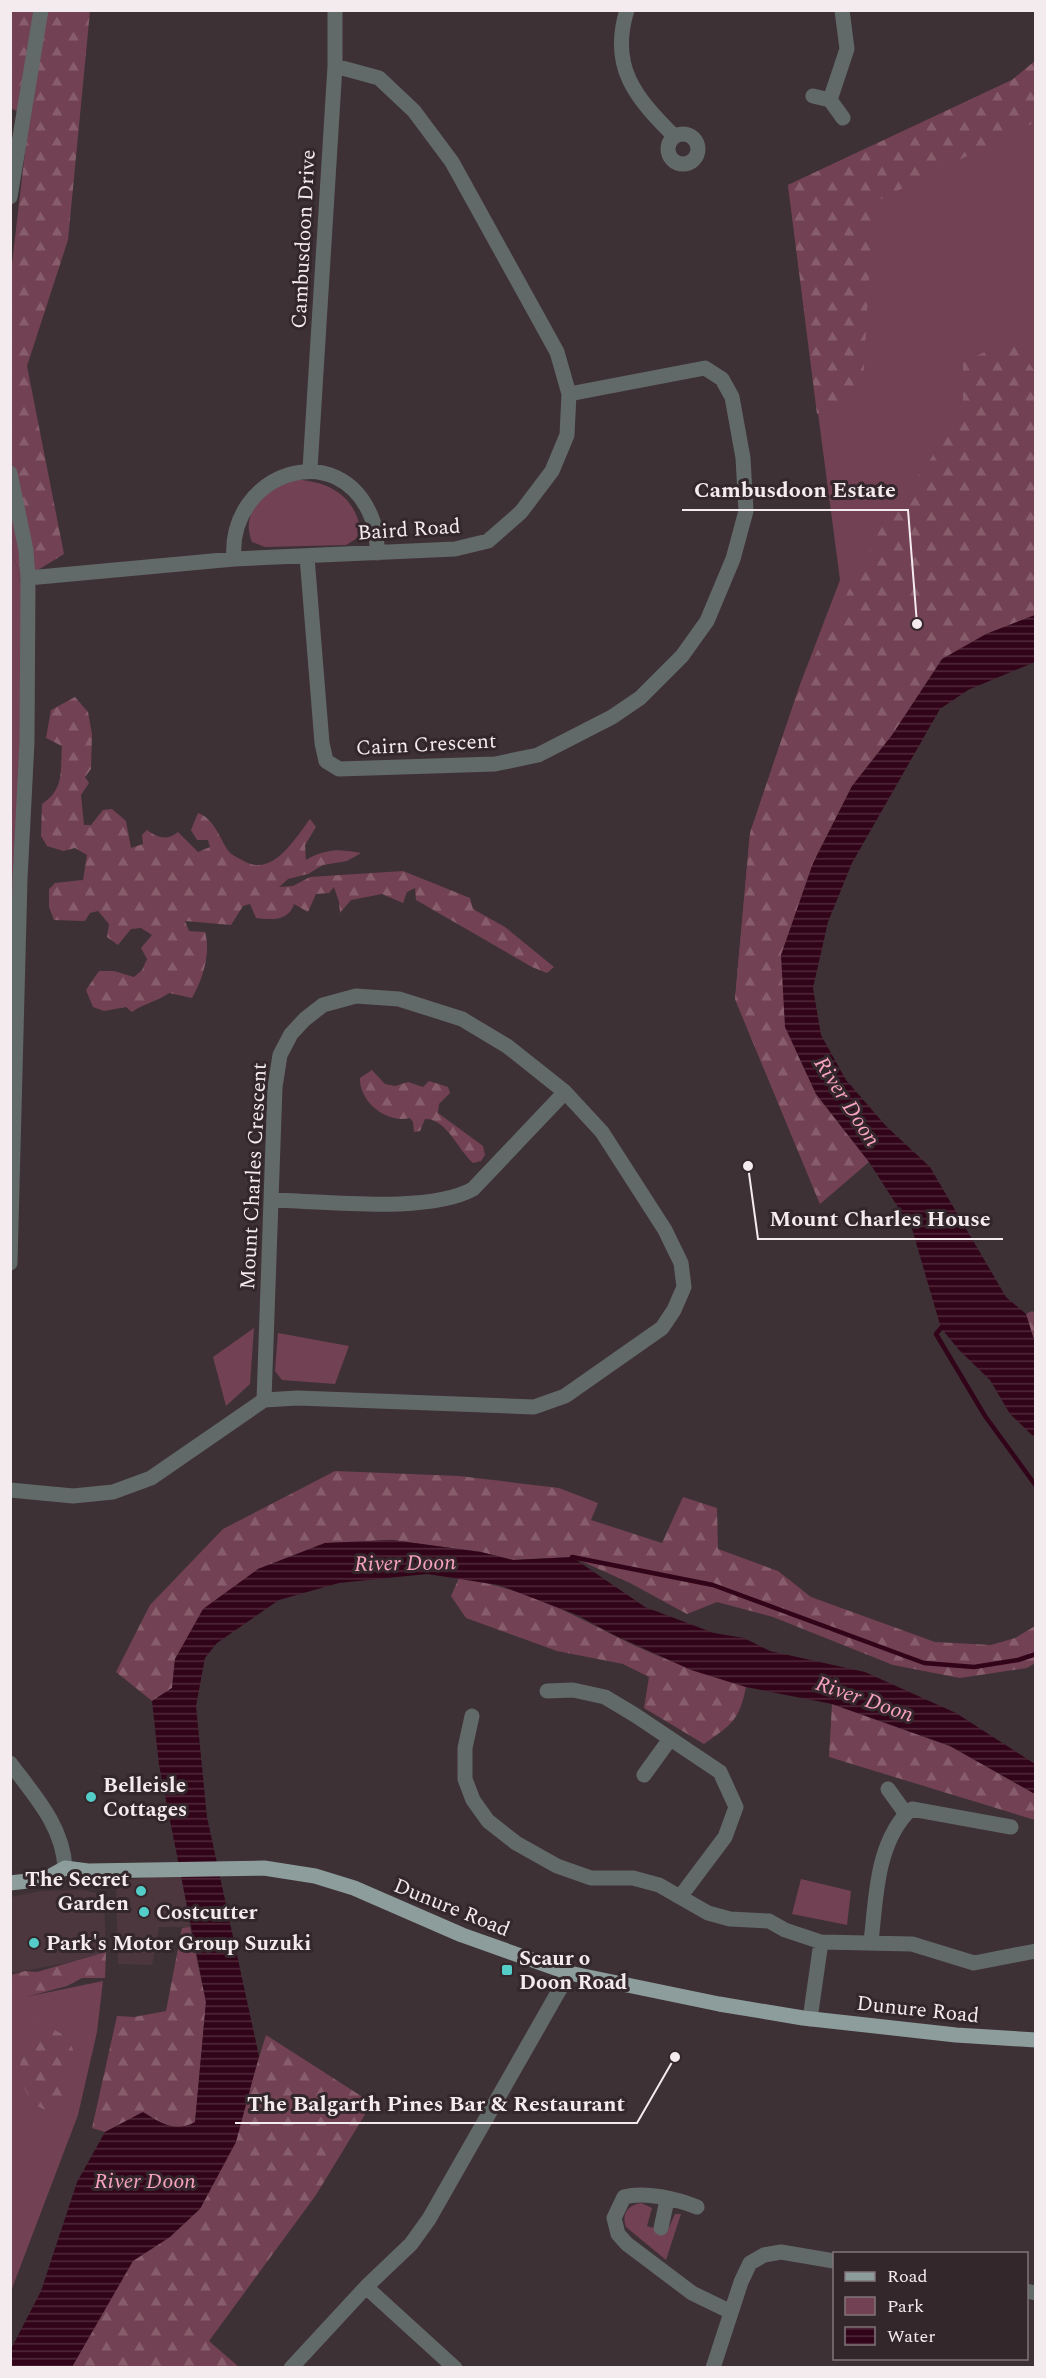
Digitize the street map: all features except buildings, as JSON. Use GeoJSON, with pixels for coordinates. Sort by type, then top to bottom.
{"type":"FeatureCollection","features":[{"type":"Feature","properties":{"kind":"main road","name":"Dunure Road"},"geometry":{"type":"LineString","coordinates":[[65,1868],[88,1871],[264,1868],[315,1876],[354,1888],[462,1935],[569,1973],[719,2004],[810,2019],[956,2035],[1035,2040]]}},
{"type":"Feature","properties":{"kind":"main road"},"geometry":{"type":"LineString","coordinates":[[10,1883],[45,1879],[65,1868]]}},
{"type":"Feature","properties":{"kind":"street"},"geometry":{"type":"LineString","coordinates":[[10,197],[16,129],[41,10]]}},
{"type":"Feature","properties":{"kind":"street","name":"Cambusdoon Drive"},"geometry":{"type":"LineString","coordinates":[[310,469],[335,66],[335,10]]}},
{"type":"Feature","properties":{"kind":"street"},"geometry":{"type":"LineString","coordinates":[[627,10],[621,30],[621,57],[625,73],[637,94],[674,136]]}},
{"type":"Feature","properties":{"kind":"street"},"geometry":{"type":"LineString","coordinates":[[830,100],[847,49],[842,10]]}},
{"type":"Feature","properties":{"kind":"street","name":"Baird Road"},"geometry":{"type":"LineString","coordinates":[[28,578],[234,559],[455,549],[489,541],[521,512],[552,471],[567,435],[569,394],[557,352],[452,162],[414,111],[379,78],[335,66]]}},
{"type":"Feature","properties":{"kind":"street"},"geometry":{"type":"LineString","coordinates":[[813,96],[830,100],[843,118]]}},
{"type":"Feature","properties":{"kind":"street","name":"Cairn Crescent"},"geometry":{"type":"LineString","coordinates":[[307,557],[322,743],[326,761],[339,770],[495,764],[538,754],[612,717],[640,698],[682,656],[707,621],[733,559],[746,511],[743,458],[732,397],[722,380],[705,368],[569,394]]}},
{"type":"Feature","properties":{"kind":"street"},"geometry":{"type":"LineString","coordinates":[[234,559],[236,523],[254,498],[273,481],[310,469],[345,484],[361,501],[373,522],[378,553]]}},
{"type":"Feature","properties":{"kind":"street"},"geometry":{"type":"LineString","coordinates":[[10,473],[26,550],[28,578],[27,742],[20,879],[10,1263]]}},
{"type":"Feature","properties":{"kind":"street","name":"Mount Charles Crescent"},"geometry":{"type":"LineString","coordinates":[[356,996],[399,999],[462,1019],[507,1046],[565,1092],[608,1141],[665,1230],[681,1263],[684,1287],[674,1310],[662,1328],[565,1396],[534,1407],[298,1398],[264,1400],[275,1087],[280,1055],[291,1034],[305,1018],[323,1005],[356,996]]}},
{"type":"Feature","properties":{"kind":"street"},"geometry":{"type":"LineString","coordinates":[[271,1200],[416,1204],[459,1197],[473,1189],[565,1092]]}},
{"type":"Feature","properties":{"kind":"street"},"geometry":{"type":"LineString","coordinates":[[10,1490],[73,1496],[122,1489],[151,1478],[264,1400]]}},
{"type":"Feature","properties":{"kind":"street"},"geometry":{"type":"LineString","coordinates":[[547,1691],[573,1690],[605,1697],[720,1772],[736,1807],[725,1837],[680,1897]]}},
{"type":"Feature","properties":{"kind":"street"},"geometry":{"type":"LineString","coordinates":[[472,1716],[465,1748],[465,1779],[473,1800],[488,1821],[516,1843],[557,1866],[591,1878],[633,1878],[658,1885],[708,1913],[730,1919],[769,1921],[785,1930],[821,1942],[912,1944],[974,1963],[1035,1951]]}},
{"type":"Feature","properties":{"kind":"street"},"geometry":{"type":"LineString","coordinates":[[644,1775],[670,1739]]}},
{"type":"Feature","properties":{"kind":"street"},"geometry":{"type":"LineString","coordinates":[[10,1763],[46,1809],[64,1848],[65,1868]]}},
{"type":"Feature","properties":{"kind":"street"},"geometry":{"type":"LineString","coordinates":[[888,1789],[906,1814]]}},
{"type":"Feature","properties":{"kind":"street"},"geometry":{"type":"LineString","coordinates":[[871,1942],[880,1869],[895,1826],[912,1809],[939,1812],[1011,1827]]}},
{"type":"Feature","properties":{"kind":"street"},"geometry":{"type":"LineString","coordinates":[[810,2019],[821,1942]]}},
{"type":"Feature","properties":{"kind":"street"},"geometry":{"type":"LineString","coordinates":[[291,2367],[366,2287],[411,2244],[444,2197],[569,1973]]}},
{"type":"Feature","properties":{"kind":"street"},"geometry":{"type":"LineString","coordinates":[[697,2207],[654,2196],[624,2197],[614,2218],[618,2234],[692,2293],[731,2312]]}},
{"type":"Feature","properties":{"kind":"street"},"geometry":{"type":"LineString","coordinates":[[661,2228],[667,2200]]}},
{"type":"Feature","properties":{"kind":"street"},"geometry":{"type":"LineString","coordinates":[[713,2367],[750,2263],[764,2255],[781,2252],[833,2261]]}},
{"type":"Feature","properties":{"kind":"street"},"geometry":{"type":"LineString","coordinates":[[366,2287],[455,2367]]}},
{"type":"Feature","properties":{"kind":"shaded area"},"geometry":{"type":"Polygon","coordinates":[[[181,1874],[190,1927],[159,1927],[152,1965],[118,1964],[116,1881],[181,1874]]]}},
{"type":"Feature","properties":{"kind":"shaded area"},"geometry":{"type":"Polygon","coordinates":[[[83,1890],[97,1893],[104,1901],[106,1952],[62,1964],[11,1973],[11,1897],[42,1891],[83,1890]]]}},
{"type":"Feature","properties":{"kind":"green space"},"geometry":{"type":"Polygon","coordinates":[[[10,11],[90,11],[68,240],[27,366],[64,554],[20,581],[10,537],[10,281],[29,118],[11,108],[10,11]]]}},
{"type":"Feature","properties":{"kind":"green space"},"geometry":{"type":"Polygon","coordinates":[[[1035,61],[1035,615],[986,634],[781,955],[820,1204],[735,999],[750,833],[801,682],[840,580],[788,185],[1012,80],[1035,61]]]}},
{"type":"Feature","properties":{"kind":"green space"},"geometry":{"type":"Polygon","coordinates":[[[1035,61],[1035,122],[873,203],[863,386],[817,414],[788,185],[1012,80],[1035,61]]]}},
{"type":"Feature","properties":{"kind":"green space"},"geometry":{"type":"Polygon","coordinates":[[[1013,339],[1035,372],[1035,615],[986,634],[892,735],[852,786],[813,863],[781,955],[785,1027],[816,1094],[869,1162],[820,1204],[735,999],[750,833],[801,682],[880,530],[963,413],[963,362],[1013,339]]]}},
{"type":"Feature","properties":{"kind":"green space"},"geometry":{"type":"Polygon","coordinates":[[[294,479],[329,487],[346,499],[358,518],[361,531],[356,539],[346,545],[265,547],[252,542],[249,520],[252,511],[274,489],[294,479]]]}},
{"type":"Feature","properties":{"kind":"green space"},"geometry":{"type":"Polygon","coordinates":[[[10,537],[20,581],[28,578],[10,1198],[10,537]]]}},
{"type":"Feature","properties":{"kind":"green space"},"geometry":{"type":"Polygon","coordinates":[[[75,697],[88,712],[92,734],[91,769],[85,777],[89,783],[81,795],[84,825],[91,825],[103,810],[112,809],[126,821],[131,848],[143,844],[142,835],[147,830],[162,837],[170,837],[178,832],[198,852],[210,847],[208,840],[197,840],[191,830],[198,813],[212,823],[231,854],[253,865],[263,865],[281,855],[310,819],[316,827],[305,845],[306,860],[332,851],[361,853],[347,861],[323,865],[308,874],[288,879],[279,887],[293,886],[310,877],[403,871],[470,898],[473,909],[505,927],[554,967],[547,973],[532,967],[416,900],[415,888],[407,892],[403,903],[382,894],[351,900],[340,913],[334,887],[329,893],[316,894],[308,912],[294,904],[288,914],[279,918],[256,918],[250,904],[243,906],[231,925],[185,921],[189,931],[205,932],[207,940],[205,966],[192,998],[169,993],[132,1012],[126,1007],[104,1011],[93,1007],[86,990],[99,971],[114,971],[134,977],[142,970],[147,959],[141,948],[152,935],[141,928],[131,929],[118,945],[107,937],[109,924],[98,911],[90,913],[85,921],[54,920],[49,907],[49,889],[55,883],[83,880],[87,855],[75,848],[63,851],[47,846],[41,836],[42,804],[55,792],[61,771],[62,746],[46,738],[51,710],[75,697]]]}},
{"type":"Feature","properties":{"kind":"green space"},"geometry":{"type":"Polygon","coordinates":[[[372,1070],[385,1084],[395,1086],[408,1082],[423,1087],[429,1081],[448,1087],[450,1093],[439,1104],[438,1113],[483,1146],[485,1155],[481,1161],[473,1163],[446,1129],[433,1120],[425,1119],[420,1131],[414,1132],[410,1118],[392,1118],[376,1109],[364,1095],[360,1078],[372,1070]]]}},
{"type":"Feature","properties":{"kind":"green space"},"geometry":{"type":"Polygon","coordinates":[[[1032,1311],[1035,1313],[1035,1343],[1026,1314],[1032,1311]]]}},
{"type":"Feature","properties":{"kind":"green space"},"geometry":{"type":"Polygon","coordinates":[[[254,1328],[250,1384],[226,1406],[213,1357],[254,1328]]]}},
{"type":"Feature","properties":{"kind":"green space"},"geometry":{"type":"Polygon","coordinates":[[[278,1333],[349,1346],[335,1384],[282,1380],[275,1371],[278,1333]]]}},
{"type":"Feature","properties":{"kind":"green space"},"geometry":{"type":"Polygon","coordinates":[[[335,1471],[459,1476],[559,1488],[598,1503],[591,1520],[662,1543],[683,1497],[717,1508],[718,1549],[778,1571],[811,1597],[935,1642],[991,1645],[1015,1638],[1035,1626],[1035,1663],[1027,1668],[960,1678],[893,1665],[773,1617],[717,1602],[687,1614],[630,1583],[572,1557],[513,1560],[481,1552],[392,1540],[325,1543],[258,1569],[175,1659],[172,1688],[152,1701],[116,1672],[150,1605],[223,1529],[335,1471]]]}},
{"type":"Feature","properties":{"kind":"green space"},"geometry":{"type":"Polygon","coordinates":[[[459,1578],[501,1587],[539,1600],[662,1657],[746,1687],[737,1715],[728,1726],[704,1744],[644,1708],[649,1677],[623,1664],[557,1651],[466,1618],[451,1596],[459,1578]]]}},
{"type":"Feature","properties":{"kind":"green space"},"geometry":{"type":"Polygon","coordinates":[[[832,1704],[950,1746],[1035,1794],[1035,1820],[829,1757],[832,1704]]]}},
{"type":"Feature","properties":{"kind":"green space"},"geometry":{"type":"Polygon","coordinates":[[[801,1879],[851,1891],[847,1925],[792,1914],[801,1879]]]}},
{"type":"Feature","properties":{"kind":"green space"},"geometry":{"type":"Polygon","coordinates":[[[190,1927],[206,2002],[195,2123],[174,2127],[143,2112],[105,2132],[92,2128],[117,2016],[134,2017],[166,2011],[182,1928],[190,1927]]]}},
{"type":"Feature","properties":{"kind":"green space"},"geometry":{"type":"Polygon","coordinates":[[[106,1952],[105,1978],[82,1978],[67,1986],[11,2001],[11,1975],[25,1971],[37,1972],[106,1952]]]}},
{"type":"Feature","properties":{"kind":"green space"},"geometry":{"type":"Polygon","coordinates":[[[103,1981],[97,2032],[78,2115],[11,2291],[11,2000],[103,1981]]]}},
{"type":"Feature","properties":{"kind":"green space"},"geometry":{"type":"Polygon","coordinates":[[[37,2020],[67,2037],[74,2052],[62,2101],[52,2109],[44,2109],[32,2100],[21,2076],[24,2050],[37,2020]]]}},
{"type":"Feature","properties":{"kind":"green space"},"geometry":{"type":"Polygon","coordinates":[[[266,2035],[372,2103],[316,2195],[209,2341],[239,2367],[64,2368],[100,2272],[244,2106],[266,2035]]]}},
{"type":"Feature","properties":{"kind":"green space"},"geometry":{"type":"Polygon","coordinates":[[[641,2203],[652,2208],[647,2226],[667,2232],[675,2214],[681,2214],[666,2260],[626,2227],[625,2214],[629,2208],[641,2203]]]}},
{"type":"Feature","properties":{"kind":"water","name":"River Doon"},"geometry":{"type":"Polygon","coordinates":[[[1035,615],[1035,662],[968,690],[940,709],[852,863],[828,922],[813,988],[821,1035],[846,1080],[886,1126],[930,1167],[1006,1297],[1026,1314],[1035,1343],[1035,1438],[1010,1414],[990,1380],[959,1350],[941,1328],[912,1229],[869,1162],[816,1094],[785,1027],[781,955],[813,863],[852,786],[892,735],[942,659],[986,634],[1035,615]]]}},
{"type":"Feature","properties":{"kind":"water","name":"River Doon"},"geometry":{"type":"Polygon","coordinates":[[[392,1540],[481,1552],[513,1560],[572,1557],[645,1607],[714,1633],[744,1638],[770,1651],[865,1672],[956,1713],[1035,1764],[1035,1794],[950,1746],[832,1704],[746,1687],[691,1670],[614,1635],[577,1615],[499,1585],[427,1574],[339,1583],[279,1600],[217,1643],[205,1658],[196,1706],[207,1817],[259,2056],[236,2142],[200,2209],[170,2237],[133,2261],[72,2367],[11,2368],[11,2349],[41,2291],[77,2182],[105,2132],[143,2112],[174,2127],[195,2122],[206,2002],[159,1765],[152,1701],[172,1688],[175,1659],[203,1609],[258,1569],[325,1543],[392,1540]]]}},
{"type":"Feature","properties":{"kind":"waterway"},"geometry":{"type":"LineString","coordinates":[[941,1328],[936,1334],[985,1416],[1036,1486]]}},
{"type":"Feature","properties":{"kind":"waterway"},"geometry":{"type":"LineString","coordinates":[[572,1557],[713,1585],[924,1663],[974,1667],[1018,1660],[1036,1654]]}},
{"type":"Feature","properties":{"kind":"place","name":"Cambusdoon Estate"},"geometry":{"type":"Point","coordinates":[917,624]}},
{"type":"Feature","properties":{"kind":"place","name":"Mount Charles House"},"geometry":{"type":"Point","coordinates":[748,1166]}},
{"type":"Feature","properties":{"kind":"place","name":"Belleisle Cottages"},"geometry":{"type":"Point","coordinates":[91,1797]}},
{"type":"Feature","properties":{"kind":"place","name":"The Secret Garden"},"geometry":{"type":"Point","coordinates":[141,1891]}},
{"type":"Feature","properties":{"kind":"place","name":"Costcutter"},"geometry":{"type":"Point","coordinates":[144,1912]}},
{"type":"Feature","properties":{"kind":"place","name":"Park's Motor Group Suzuki"},"geometry":{"type":"Point","coordinates":[34,1943]}},
{"type":"Feature","properties":{"kind":"place","name":"Scaur o Doon Road"},"geometry":{"type":"Point","coordinates":[507,1970]}},
{"type":"Feature","properties":{"kind":"place","name":"The Balgarth Pines Bar & Restaurant"},"geometry":{"type":"Point","coordinates":[675,2057]}}]}
